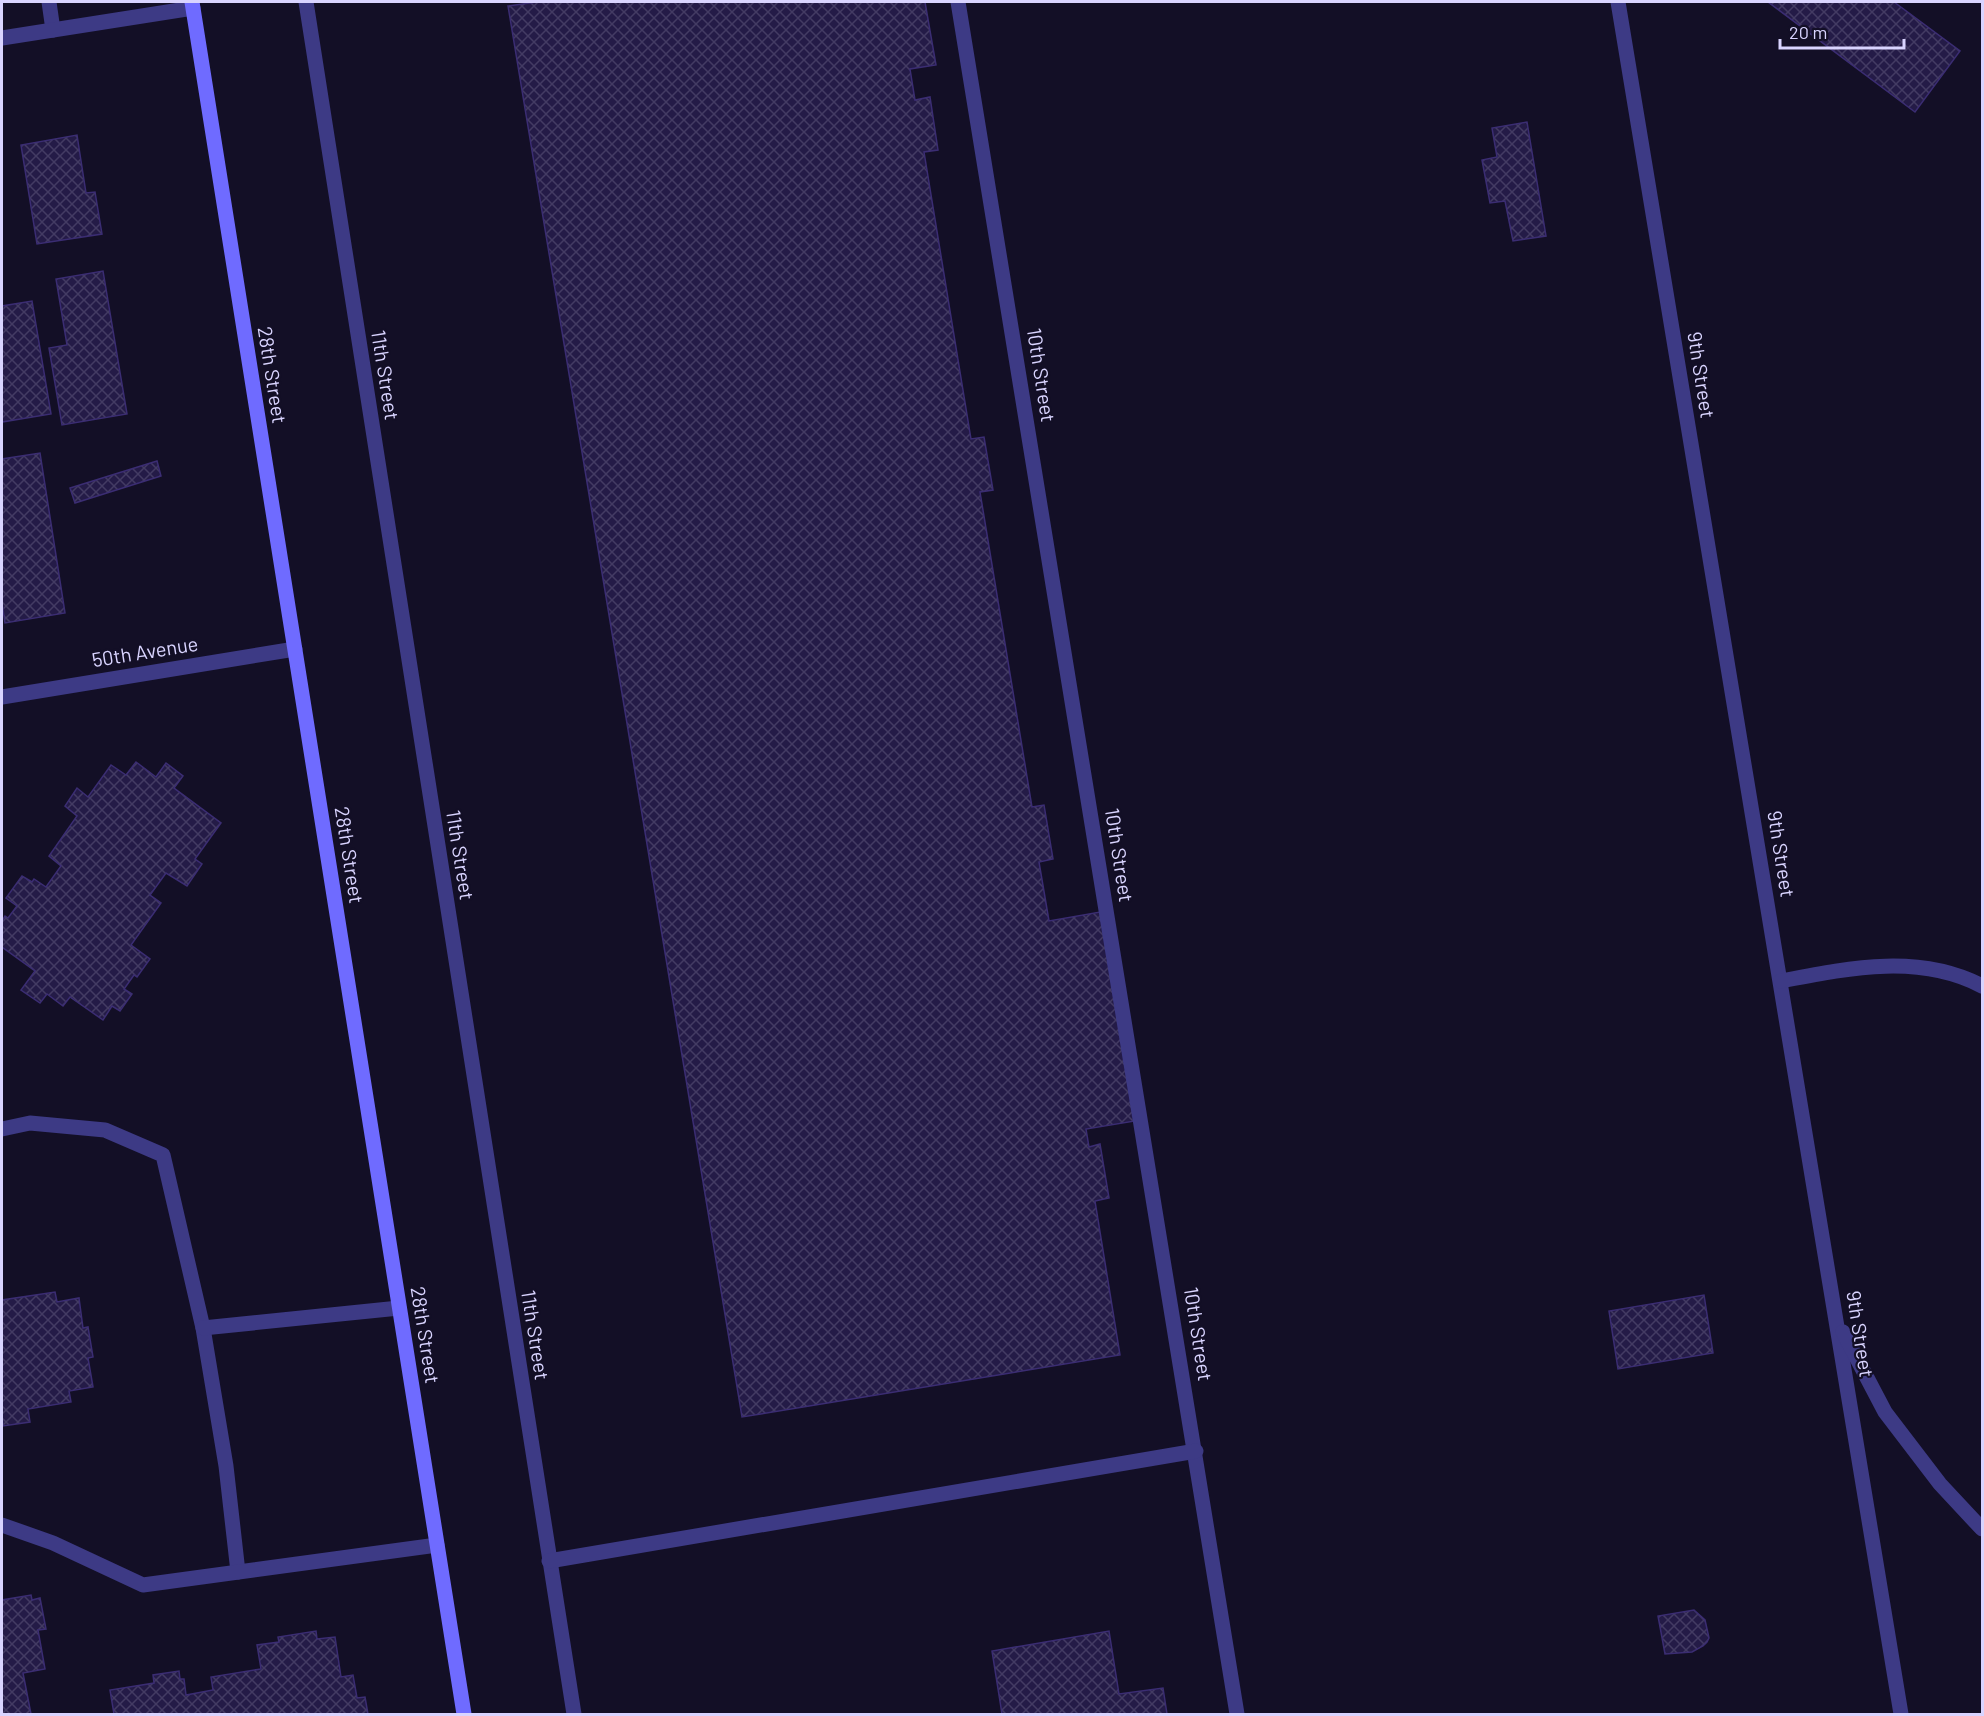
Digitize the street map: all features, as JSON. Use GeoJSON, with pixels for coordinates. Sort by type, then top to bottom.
{"type":"FeatureCollection","features":[{"type":"Feature","properties":{"kind":"main road","name":"28th Street"},"geometry":{"type":"LineString","coordinates":[[192,5],[464,1714]]}},
{"type":"Feature","properties":{"kind":"street"},"geometry":{"type":"LineString","coordinates":[[50,2],[53,30]]}},
{"type":"Feature","properties":{"kind":"street","name":"11th Street"},"geometry":{"type":"LineString","coordinates":[[306,2],[574,1714]]}},
{"type":"Feature","properties":{"kind":"street","name":"10th Street"},"geometry":{"type":"LineString","coordinates":[[958,2],[1196,1451],[1237,1714]]}},
{"type":"Feature","properties":{"kind":"street","name":"9th Street"},"geometry":{"type":"LineString","coordinates":[[1618,2],[1901,1714]]}},
{"type":"Feature","properties":{"kind":"street"},"geometry":{"type":"LineString","coordinates":[[2,38],[192,5]]}},
{"type":"Feature","properties":{"kind":"street","name":"50th Avenue"},"geometry":{"type":"LineString","coordinates":[[2,697],[295,649]]}},
{"type":"Feature","properties":{"kind":"street"},"geometry":{"type":"LineString","coordinates":[[1781,981],[1846,968],[1909,965],[1949,972],[1983,986]]}},
{"type":"Feature","properties":{"kind":"street"},"geometry":{"type":"LineString","coordinates":[[2,1129],[30,1122],[105,1130],[163,1155],[203,1328],[226,1466],[238,1572]]}},
{"type":"Feature","properties":{"kind":"street"},"geometry":{"type":"LineString","coordinates":[[203,1328],[399,1308]]}},
{"type":"Feature","properties":{"kind":"street"},"geometry":{"type":"LineString","coordinates":[[1837,1321],[1885,1412],[1940,1484],[1983,1529]]}},
{"type":"Feature","properties":{"kind":"street"},"geometry":{"type":"LineString","coordinates":[[549,1561],[1196,1451]]}},
{"type":"Feature","properties":{"kind":"street"},"geometry":{"type":"LineString","coordinates":[[2,1525],[54,1543],[143,1585],[437,1545]]}},
{"type":"Feature","properties":{"kind":"building"},"geometry":{"type":"Polygon","coordinates":[[[537,2],[925,2],[936,65],[910,69],[915,100],[930,97],[938,150],[924,152],[971,439],[984,437],[993,490],[980,492],[1032,807],[1044,805],[1053,859],[1039,862],[1049,921],[1100,912],[1135,1121],[1086,1129],[1089,1147],[1100,1144],[1109,1198],[1095,1201],[1120,1355],[742,1417],[508,6],[537,2]]]}},
{"type":"Feature","properties":{"kind":"building"},"geometry":{"type":"Polygon","coordinates":[[[1768,2],[1894,2],[1960,51],[1915,112],[1768,2]]]}},
{"type":"Feature","properties":{"kind":"building"},"geometry":{"type":"Polygon","coordinates":[[[1527,122],[1546,236],[1513,241],[1505,201],[1490,203],[1482,160],[1497,157],[1492,128],[1527,122]]]}},
{"type":"Feature","properties":{"kind":"building"},"geometry":{"type":"Polygon","coordinates":[[[77,135],[86,193],[95,192],[102,234],[37,244],[21,145],[77,135]]]}},
{"type":"Feature","properties":{"kind":"building"},"geometry":{"type":"Polygon","coordinates":[[[103,271],[127,414],[62,425],[49,348],[67,345],[56,279],[103,271]]]}},
{"type":"Feature","properties":{"kind":"building"},"geometry":{"type":"Polygon","coordinates":[[[32,301],[51,414],[2,422],[2,306],[32,301]]]}},
{"type":"Feature","properties":{"kind":"building"},"geometry":{"type":"Polygon","coordinates":[[[40,453],[65,613],[5,623],[2,603],[2,459],[40,453]]]}},
{"type":"Feature","properties":{"kind":"building"},"geometry":{"type":"Polygon","coordinates":[[[157,461],[161,476],[75,503],[70,488],[157,461]]]}},
{"type":"Feature","properties":{"kind":"building"},"geometry":{"type":"Polygon","coordinates":[[[136,762],[156,777],[166,763],[183,776],[174,788],[221,823],[195,859],[202,864],[187,886],[166,873],[150,895],[161,903],[131,945],[150,959],[137,977],[134,975],[124,989],[132,994],[120,1011],[112,1006],[103,1020],[70,997],[63,1006],[47,994],[40,1003],[21,990],[35,971],[2,947],[2,921],[5,916],[8,918],[17,906],[6,898],[22,876],[32,882],[34,879],[46,887],[61,866],[49,856],[77,816],[65,806],[77,788],[88,797],[111,765],[126,775],[136,762]]]}},
{"type":"Feature","properties":{"kind":"building"},"geometry":{"type":"Polygon","coordinates":[[[55,1292],[57,1302],[79,1298],[83,1328],[88,1327],[93,1357],[88,1358],[93,1387],[69,1391],[71,1402],[28,1409],[30,1422],[3,1426],[2,1300],[55,1292]]]}},
{"type":"Feature","properties":{"kind":"building"},"geometry":{"type":"Polygon","coordinates":[[[1704,1295],[1713,1353],[1618,1369],[1609,1311],[1704,1295]]]}},
{"type":"Feature","properties":{"kind":"building"},"geometry":{"type":"Polygon","coordinates":[[[31,1595],[32,1600],[40,1598],[46,1629],[38,1630],[45,1669],[23,1673],[31,1714],[2,1714],[2,1600],[31,1595]]]}},
{"type":"Feature","properties":{"kind":"building"},"geometry":{"type":"Polygon","coordinates":[[[1694,1610],[1705,1620],[1709,1638],[1707,1642],[1692,1652],[1665,1654],[1658,1616],[1694,1610]]]}},
{"type":"Feature","properties":{"kind":"building"},"geometry":{"type":"Polygon","coordinates":[[[316,1631],[317,1639],[335,1637],[341,1677],[353,1675],[357,1698],[365,1697],[368,1714],[114,1714],[110,1690],[154,1683],[153,1675],[179,1671],[180,1679],[184,1679],[186,1695],[213,1690],[211,1677],[261,1669],[257,1645],[279,1642],[278,1637],[316,1631]]]}},
{"type":"Feature","properties":{"kind":"building"},"geometry":{"type":"Polygon","coordinates":[[[1109,1631],[1119,1694],[1163,1688],[1167,1714],[1002,1714],[992,1651],[1109,1631]]]}}]}
